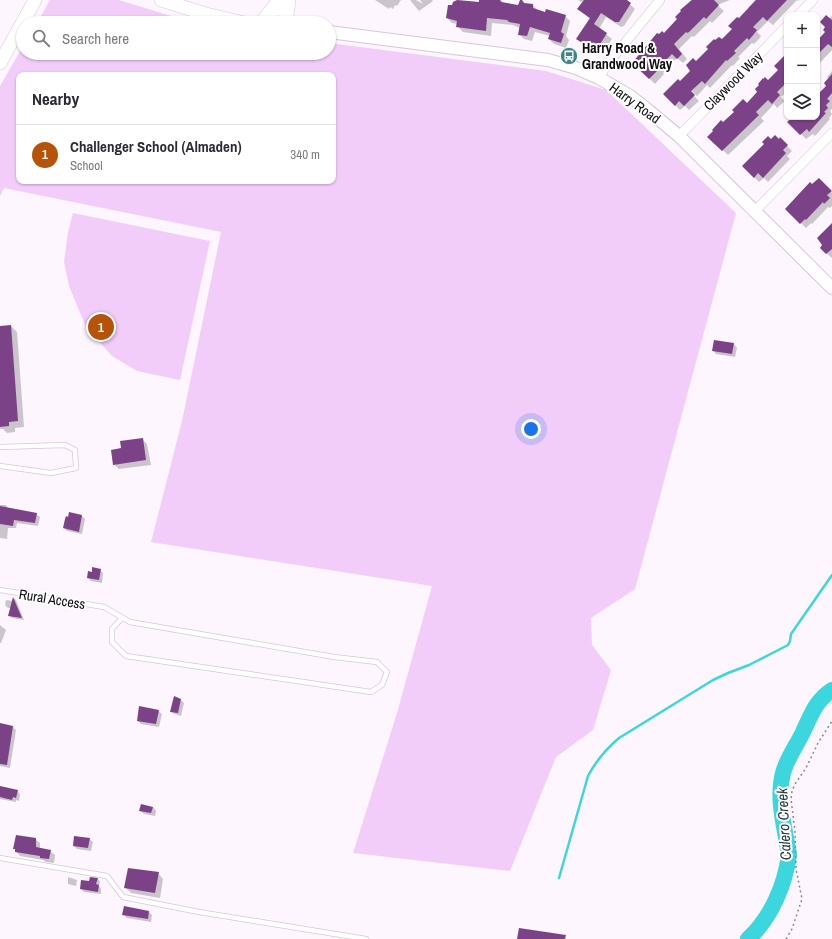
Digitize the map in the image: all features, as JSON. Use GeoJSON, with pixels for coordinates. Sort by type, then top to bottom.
{"type":"FeatureCollection","features":[{"type":"Feature","properties":{"kind":"main road"},"geometry":{"type":"LineString","coordinates":[[26,16],[35,0]]}},
{"type":"Feature","properties":{"kind":"main road"},"geometry":{"type":"LineString","coordinates":[[161,0],[211,16]]}},
{"type":"Feature","properties":{"kind":"main road"},"geometry":{"type":"LineString","coordinates":[[268,16],[280,0]]}},
{"type":"Feature","properties":{"kind":"main road"},"geometry":{"type":"LineString","coordinates":[[286,16],[288,0]]}},
{"type":"Feature","properties":{"kind":"main road"},"geometry":{"type":"LineString","coordinates":[[0,63],[16,34]]}},
{"type":"Feature","properties":{"kind":"street"},"geometry":{"type":"LineString","coordinates":[[801,12],[813,0]]}},
{"type":"Feature","properties":{"kind":"street"},"geometry":{"type":"LineString","coordinates":[[599,78],[606,66],[658,1]]}},
{"type":"Feature","properties":{"kind":"street","name":"Claywood Way"},"geometry":{"type":"LineString","coordinates":[[679,136],[784,29]]}},
{"type":"Feature","properties":{"kind":"street","name":"Harry Road"},"geometry":{"type":"LineString","coordinates":[[336,33],[548,60],[576,68],[599,78],[630,96],[679,136],[832,288]]}},
{"type":"Feature","properties":{"kind":"street"},"geometry":{"type":"LineString","coordinates":[[755,212],[832,133]]}},
{"type":"Feature","properties":{"kind":"lane"},"geometry":{"type":"LineString","coordinates":[[0,447],[65,445],[75,450],[76,468],[51,473],[0,466]]}},
{"type":"Feature","properties":{"kind":"lane","name":"Rural Access"},"geometry":{"type":"LineString","coordinates":[[0,590],[104,607],[122,618]]}},
{"type":"Feature","properties":{"kind":"lane"},"geometry":{"type":"LineString","coordinates":[[122,618],[130,622],[334,657],[377,662],[387,672],[382,686],[371,692],[126,656],[112,642],[112,629],[122,618]]}},
{"type":"Feature","properties":{"kind":"lane"},"geometry":{"type":"LineString","coordinates":[[0,858],[107,876],[123,897],[199,912],[366,939]]}},
{"type":"Feature","properties":{"kind":"path"},"geometry":{"type":"LineString","coordinates":[[786,939],[792,929],[802,899],[796,869],[795,831],[791,799],[792,791],[806,768],[818,743],[832,721]]}},
{"type":"Feature","properties":{"kind":"shaded area"},"geometry":{"type":"Polygon","coordinates":[[[50,0],[119,0],[171,16],[41,16],[50,0]]]}},
{"type":"Feature","properties":{"kind":"shaded area"},"geometry":{"type":"Polygon","coordinates":[[[336,44],[546,71],[606,90],[736,213],[635,589],[591,618],[592,645],[611,670],[593,730],[556,757],[510,871],[353,853],[397,713],[432,586],[151,542],[182,421],[221,232],[4,188],[0,196],[0,86],[16,58],[16,60],[336,60],[336,44]]]}},
{"type":"Feature","properties":{"kind":"shaded area"},"geometry":{"type":"Polygon","coordinates":[[[73,213],[210,241],[180,380],[137,371],[112,356],[86,327],[69,286],[64,262],[68,232],[73,213]]]}},
{"type":"Feature","properties":{"kind":"building"},"geometry":{"type":"Polygon","coordinates":[[[457,0],[479,2],[479,0],[500,0],[501,2],[518,5],[520,0],[522,0],[524,3],[533,4],[533,8],[545,12],[546,9],[566,15],[561,32],[564,34],[561,43],[548,39],[550,33],[530,27],[527,36],[518,35],[520,24],[509,22],[507,20],[487,18],[486,31],[456,27],[457,21],[446,18],[448,5],[452,5],[453,2],[457,0]]]}},
{"type":"Feature","properties":{"kind":"building"},"geometry":{"type":"Polygon","coordinates":[[[584,0],[627,0],[631,3],[619,22],[615,22],[601,13],[594,24],[607,33],[599,46],[593,42],[590,48],[576,39],[590,18],[577,9],[584,0]]]}},
{"type":"Feature","properties":{"kind":"building"},"geometry":{"type":"Polygon","coordinates":[[[692,0],[714,0],[719,5],[706,19],[704,17],[674,44],[682,54],[677,59],[672,54],[649,79],[632,63],[657,33],[659,34],[662,31],[664,33],[677,19],[675,17],[681,11],[680,10],[692,0]]]}},
{"type":"Feature","properties":{"kind":"building"},"geometry":{"type":"Polygon","coordinates":[[[756,0],[787,0],[767,21],[763,17],[753,27],[757,30],[749,40],[747,38],[734,51],[736,53],[727,61],[726,60],[705,84],[702,81],[691,91],[695,95],[684,106],[679,101],[675,106],[663,94],[678,79],[680,81],[690,71],[686,65],[693,58],[696,61],[708,49],[706,47],[714,39],[715,40],[719,37],[722,39],[732,29],[728,26],[737,17],[739,18],[756,0]]]}},
{"type":"Feature","properties":{"kind":"building"},"geometry":{"type":"Polygon","coordinates":[[[826,15],[832,20],[832,47],[828,44],[820,52],[820,38],[825,32],[823,30],[825,27],[820,22],[826,15]]]}},
{"type":"Feature","properties":{"kind":"building"},"geometry":{"type":"Polygon","coordinates":[[[784,56],[784,85],[777,92],[780,95],[772,104],[768,100],[756,112],[759,115],[722,151],[707,137],[721,120],[723,122],[734,112],[732,110],[743,99],[747,103],[757,92],[755,89],[763,78],[765,77],[768,80],[778,70],[774,66],[784,56]]]}},
{"type":"Feature","properties":{"kind":"building"},"geometry":{"type":"Polygon","coordinates":[[[832,74],[832,93],[827,99],[830,101],[826,105],[828,108],[824,112],[826,113],[820,120],[820,92],[826,86],[824,83],[832,74]]]}},
{"type":"Feature","properties":{"kind":"building"},"geometry":{"type":"Polygon","coordinates":[[[789,120],[820,120],[809,132],[807,129],[800,135],[787,122],[789,120]]]}},
{"type":"Feature","properties":{"kind":"building"},"geometry":{"type":"Polygon","coordinates":[[[775,135],[779,139],[780,137],[788,145],[783,150],[786,153],[763,178],[758,173],[754,178],[742,166],[764,144],[762,142],[768,136],[771,139],[775,135]]]}},
{"type":"Feature","properties":{"kind":"building"},"geometry":{"type":"Polygon","coordinates":[[[819,178],[832,191],[827,195],[830,198],[824,204],[823,202],[806,220],[805,219],[800,224],[785,209],[810,182],[812,184],[819,178]]]}},
{"type":"Feature","properties":{"kind":"building"},"geometry":{"type":"Polygon","coordinates":[[[832,223],[832,249],[826,254],[820,248],[822,245],[817,238],[832,223]]]}},
{"type":"Feature","properties":{"kind":"building"},"geometry":{"type":"Polygon","coordinates":[[[11,325],[18,421],[9,422],[9,426],[0,427],[0,326],[11,325]]]}},
{"type":"Feature","properties":{"kind":"building"},"geometry":{"type":"Polygon","coordinates":[[[714,340],[734,343],[732,354],[712,351],[714,340]]]}},
{"type":"Feature","properties":{"kind":"building"},"geometry":{"type":"Polygon","coordinates":[[[143,438],[146,460],[113,465],[111,450],[121,448],[120,441],[143,438]]]}},
{"type":"Feature","properties":{"kind":"building"},"geometry":{"type":"Polygon","coordinates":[[[0,506],[37,513],[35,523],[14,520],[13,526],[0,524],[0,506]]]}},
{"type":"Feature","properties":{"kind":"building"},"geometry":{"type":"Polygon","coordinates":[[[69,512],[82,515],[79,532],[63,528],[66,516],[68,517],[69,512]]]}},
{"type":"Feature","properties":{"kind":"building"},"geometry":{"type":"Polygon","coordinates":[[[92,567],[101,569],[99,580],[87,578],[88,571],[92,572],[92,567]]]}},
{"type":"Feature","properties":{"kind":"building"},"geometry":{"type":"Polygon","coordinates":[[[13,597],[22,618],[8,616],[13,597]]]}},
{"type":"Feature","properties":{"kind":"building"},"geometry":{"type":"Polygon","coordinates":[[[174,696],[181,699],[178,713],[170,712],[174,696]]]}},
{"type":"Feature","properties":{"kind":"building"},"geometry":{"type":"Polygon","coordinates":[[[139,706],[159,710],[156,724],[137,721],[139,706]]]}},
{"type":"Feature","properties":{"kind":"building"},"geometry":{"type":"Polygon","coordinates":[[[0,723],[13,726],[7,765],[0,764],[0,723]]]}},
{"type":"Feature","properties":{"kind":"building"},"geometry":{"type":"Polygon","coordinates":[[[0,786],[18,790],[16,798],[13,797],[12,800],[0,797],[0,786]]]}},
{"type":"Feature","properties":{"kind":"building"},"geometry":{"type":"Polygon","coordinates":[[[141,804],[153,807],[151,813],[139,811],[141,804]]]}},
{"type":"Feature","properties":{"kind":"building"},"geometry":{"type":"Polygon","coordinates":[[[16,835],[36,838],[36,847],[51,850],[49,859],[15,852],[15,849],[13,849],[16,835]]]}},
{"type":"Feature","properties":{"kind":"building"},"geometry":{"type":"Polygon","coordinates":[[[74,836],[90,838],[88,848],[73,846],[74,836]]]}},
{"type":"Feature","properties":{"kind":"building"},"geometry":{"type":"Polygon","coordinates":[[[128,868],[159,872],[155,893],[124,888],[128,868]]]}},
{"type":"Feature","properties":{"kind":"building"},"geometry":{"type":"Polygon","coordinates":[[[90,877],[98,878],[96,884],[99,885],[98,892],[80,889],[81,880],[89,881],[90,877]]]}},
{"type":"Feature","properties":{"kind":"building"},"geometry":{"type":"Polygon","coordinates":[[[124,906],[149,911],[148,919],[122,915],[124,906]]]}},
{"type":"Feature","properties":{"kind":"building"},"geometry":{"type":"Polygon","coordinates":[[[519,928],[566,935],[565,939],[517,939],[519,928]]]}},
{"type":"Feature","properties":{"kind":"waterway"},"geometry":{"type":"LineString","coordinates":[[559,878],[588,776],[594,765],[606,751],[619,738],[713,680],[749,665],[788,645],[791,634],[832,575]]}},
{"type":"Feature","properties":{"kind":"waterway","name":"Calero Creek"},"geometry":{"type":"LineString","coordinates":[[748,939],[764,921],[776,900],[787,866],[789,855],[780,793],[785,767],[814,708],[822,698],[832,690]]}},
{"type":"Feature","properties":{"kind":"place","name":"Harry Road & Grandwood Way"},"geometry":{"type":"Point","coordinates":[569,56]}},
{"type":"Feature","properties":{"kind":"place","name":"Challenger School (Almaden)"},"geometry":{"type":"Point","coordinates":[101,327]}}]}
